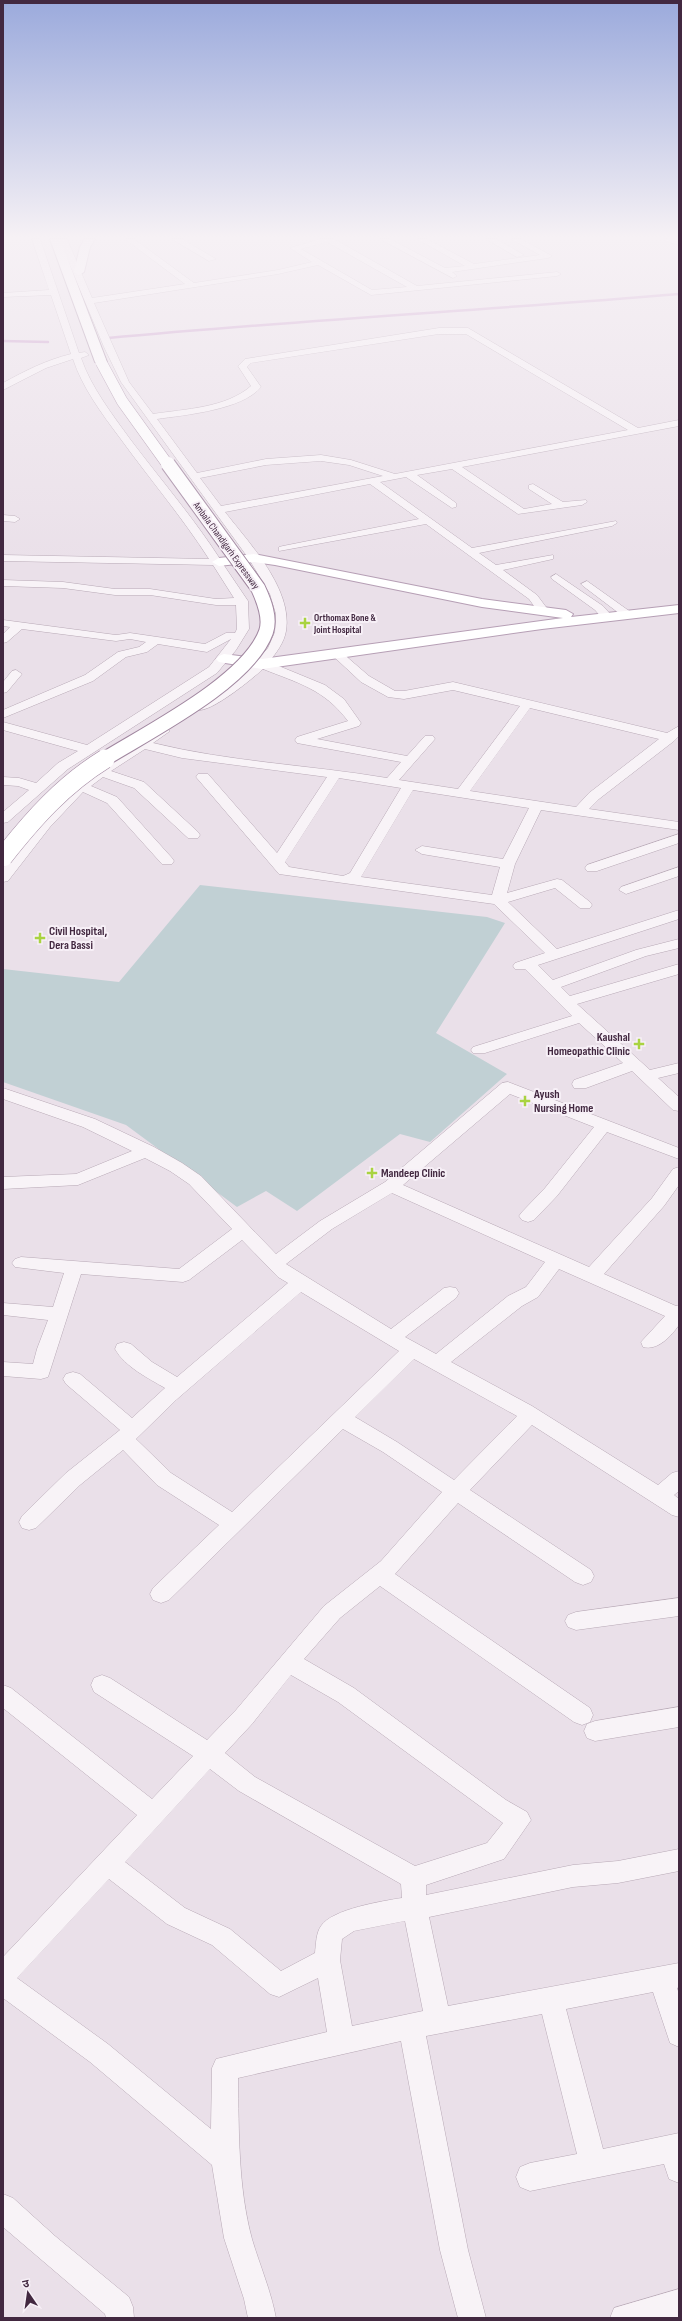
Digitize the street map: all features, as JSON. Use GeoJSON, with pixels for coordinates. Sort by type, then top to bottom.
{"type":"FeatureCollection","features":[{"type":"Feature","properties":{"kind":"main road","name":"Ambala Chandigarh Expressway"},"geometry":{"type":"LineString","coordinates":[[3,835],[31,801],[60,775],[214,676],[234,657],[247,639],[251,628],[251,608],[249,598],[108,400],[89,347]]}},
{"type":"Feature","properties":{"kind":"main road","name":"Ambala Chandigarh Expressway"},"geometry":{"type":"LineString","coordinates":[[3,857],[40,811],[72,781],[108,756],[224,683],[248,660],[265,633],[267,612],[258,588],[122,401],[93,358],[90,347]]}},
{"type":"Feature","properties":{"kind":"main road"},"geometry":{"type":"LineString","coordinates":[[219,562],[254,558],[482,603],[543,611],[616,616]]}},
{"type":"Feature","properties":{"kind":"main road"},"geometry":{"type":"LineString","coordinates":[[224,659],[262,664],[616,616],[679,609]]}},
{"type":"Feature","properties":{"kind":"street"},"geometry":{"type":"LineString","coordinates":[[3,878],[49,819],[82,787],[102,772],[247,677],[262,664],[276,645],[283,619],[277,595],[254,558],[195,476],[125,382],[93,358],[87,347]]}},
{"type":"Feature","properties":{"kind":"street"},"geometry":{"type":"LineString","coordinates":[[3,819],[37,788],[87,749],[202,678],[224,659],[243,629],[242,601],[219,562],[196,529],[167,495],[102,407],[82,373],[93,358],[92,347]]}},
{"type":"Feature","properties":{"kind":"street"},"geometry":{"type":"LineString","coordinates":[[151,418],[232,402],[251,393],[256,387],[242,366],[248,361],[335,347]]}},
{"type":"Feature","properties":{"kind":"street"},"geometry":{"type":"LineString","coordinates":[[496,347],[637,431]]}},
{"type":"Feature","properties":{"kind":"street"},"geometry":{"type":"LineString","coordinates":[[3,387],[42,365],[93,358]]}},
{"type":"Feature","properties":{"kind":"street"},"geometry":{"type":"LineString","coordinates":[[218,510],[679,423]]}},
{"type":"Feature","properties":{"kind":"street"},"geometry":{"type":"LineString","coordinates":[[195,476],[268,463],[319,459],[357,464],[393,477]]}},
{"type":"Feature","properties":{"kind":"street"},"geometry":{"type":"LineString","coordinates":[[453,466],[522,512],[582,502]]}},
{"type":"Feature","properties":{"kind":"street"},"geometry":{"type":"LineString","coordinates":[[408,474],[452,505]]}},
{"type":"Feature","properties":{"kind":"street"},"geometry":{"type":"LineString","coordinates":[[372,481],[533,597],[543,611]]}},
{"type":"Feature","properties":{"kind":"street"},"geometry":{"type":"LineString","coordinates":[[534,488],[562,506]]}},
{"type":"Feature","properties":{"kind":"street"},"geometry":{"type":"LineString","coordinates":[[3,518],[15,519]]}},
{"type":"Feature","properties":{"kind":"street"},"geometry":{"type":"LineString","coordinates":[[283,549],[427,521]]}},
{"type":"Feature","properties":{"kind":"street"},"geometry":{"type":"LineString","coordinates":[[470,552],[612,523]]}},
{"type":"Feature","properties":{"kind":"street"},"geometry":{"type":"LineString","coordinates":[[196,529],[229,525]]}},
{"type":"Feature","properties":{"kind":"street"},"geometry":{"type":"LineString","coordinates":[[493,569],[549,557]]}},
{"type":"Feature","properties":{"kind":"street"},"geometry":{"type":"LineString","coordinates":[[3,558],[41,560],[219,562]]}},
{"type":"Feature","properties":{"kind":"street"},"geometry":{"type":"LineString","coordinates":[[8,583],[41,560]]}},
{"type":"Feature","properties":{"kind":"street"},"geometry":{"type":"LineString","coordinates":[[556,578],[598,608],[616,616]]}},
{"type":"Feature","properties":{"kind":"street"},"geometry":{"type":"LineString","coordinates":[[8,583],[86,587],[115,592],[150,592],[216,602],[242,601]]}},
{"type":"Feature","properties":{"kind":"street"},"geometry":{"type":"LineString","coordinates":[[587,584],[616,616]]}},
{"type":"Feature","properties":{"kind":"street"},"geometry":{"type":"LineString","coordinates":[[3,623],[116,638],[130,636],[207,648],[230,635]]}},
{"type":"Feature","properties":{"kind":"street"},"geometry":{"type":"LineString","coordinates":[[3,640],[20,625]]}},
{"type":"Feature","properties":{"kind":"street"},"geometry":{"type":"LineString","coordinates":[[3,714],[89,678],[122,654],[143,650],[155,640]]}},
{"type":"Feature","properties":{"kind":"street"},"geometry":{"type":"LineString","coordinates":[[336,653],[365,679],[392,694],[404,695],[453,686],[527,704],[674,734]]}},
{"type":"Feature","properties":{"kind":"street"},"geometry":{"type":"LineString","coordinates":[[262,664],[321,688],[340,702],[355,723],[301,740],[408,760]]}},
{"type":"Feature","properties":{"kind":"street"},"geometry":{"type":"LineString","coordinates":[[3,689],[16,674]]}},
{"type":"Feature","properties":{"kind":"street"},"geometry":{"type":"LineString","coordinates":[[461,794],[527,704]]}},
{"type":"Feature","properties":{"kind":"street"},"geometry":{"type":"LineString","coordinates":[[3,726],[87,749]]}},
{"type":"Feature","properties":{"kind":"street"},"geometry":{"type":"LineString","coordinates":[[580,811],[594,796],[674,734]]}},
{"type":"Feature","properties":{"kind":"street"},"geometry":{"type":"LineString","coordinates":[[110,735],[143,745],[207,758],[336,774],[536,805],[673,824],[679,815]]}},
{"type":"Feature","properties":{"kind":"street"},"geometry":{"type":"LineString","coordinates":[[390,782],[408,760],[429,739]]}},
{"type":"Feature","properties":{"kind":"street"},"geometry":{"type":"LineString","coordinates":[[102,772],[139,785],[193,835]]}},
{"type":"Feature","properties":{"kind":"street"},"geometry":{"type":"LineString","coordinates":[[278,862],[336,774]]}},
{"type":"Feature","properties":{"kind":"street"},"geometry":{"type":"LineString","coordinates":[[203,777],[278,862],[284,871],[309,876],[347,879],[498,900],[557,883],[585,905]]}},
{"type":"Feature","properties":{"kind":"street"},"geometry":{"type":"LineString","coordinates":[[3,781],[18,782],[37,788]]}},
{"type":"Feature","properties":{"kind":"street"},"geometry":{"type":"LineString","coordinates":[[347,879],[355,876],[409,786]]}},
{"type":"Feature","properties":{"kind":"street"},"geometry":{"type":"LineString","coordinates":[[82,787],[112,800],[167,861]]}},
{"type":"Feature","properties":{"kind":"street"},"geometry":{"type":"LineString","coordinates":[[498,900],[508,864],[536,805]]}},
{"type":"Feature","properties":{"kind":"street"},"geometry":{"type":"LineString","coordinates":[[592,868],[679,838]]}},
{"type":"Feature","properties":{"kind":"street"},"geometry":{"type":"LineString","coordinates":[[422,850],[508,864]]}},
{"type":"Feature","properties":{"kind":"street"},"geometry":{"type":"LineString","coordinates":[[626,890],[679,871]]}},
{"type":"Feature","properties":{"kind":"street"},"geometry":{"type":"LineString","coordinates":[[498,900],[556,955]]}},
{"type":"Feature","properties":{"kind":"street"},"geometry":{"type":"LineString","coordinates":[[679,914],[524,965],[550,986],[679,1106]]}},
{"type":"Feature","properties":{"kind":"street"},"geometry":{"type":"LineString","coordinates":[[550,986],[598,970],[641,953],[679,943]]}},
{"type":"Feature","properties":{"kind":"street"},"geometry":{"type":"LineString","coordinates":[[567,1002],[679,969]]}},
{"type":"Feature","properties":{"kind":"street"},"geometry":{"type":"LineString","coordinates":[[479,1050],[583,1017]]}},
{"type":"Feature","properties":{"kind":"street"},"geometry":{"type":"LineString","coordinates":[[580,1084],[634,1065]]}},
{"type":"Feature","properties":{"kind":"street"},"geometry":{"type":"LineString","coordinates":[[647,1076],[679,1068]]}},
{"type":"Feature","properties":{"kind":"street"},"geometry":{"type":"LineString","coordinates":[[275,1264],[326,1225],[391,1186],[508,1086],[679,1154]]}},
{"type":"Feature","properties":{"kind":"street"},"geometry":{"type":"LineString","coordinates":[[3,1093],[89,1123],[148,1152],[194,1180],[211,1199],[244,1229],[284,1273],[392,1338],[530,1415],[679,1509]]}},
{"type":"Feature","properties":{"kind":"street"},"geometry":{"type":"LineString","coordinates":[[528,1216],[551,1192],[605,1124]]}},
{"type":"Feature","properties":{"kind":"street"},"geometry":{"type":"LineString","coordinates":[[3,1183],[78,1179],[148,1152]]}},
{"type":"Feature","properties":{"kind":"street"},"geometry":{"type":"LineString","coordinates":[[592,1276],[658,1202],[679,1173]]}},
{"type":"Feature","properties":{"kind":"street"},"geometry":{"type":"LineString","coordinates":[[391,1186],[678,1313],[668,1326],[650,1342]]}},
{"type":"Feature","properties":{"kind":"street"},"geometry":{"type":"LineString","coordinates":[[21,1264],[183,1276],[244,1229]]}},
{"type":"Feature","properties":{"kind":"street"},"geometry":{"type":"LineString","coordinates":[[438,1364],[515,1301],[532,1292],[556,1260]]}},
{"type":"Feature","properties":{"kind":"street"},"geometry":{"type":"LineString","coordinates":[[3,1369],[41,1372],[46,1349],[60,1314],[74,1268]]}},
{"type":"Feature","properties":{"kind":"street"},"geometry":{"type":"LineString","coordinates":[[29,1522],[74,1478],[127,1434],[300,1282]]}},
{"type":"Feature","properties":{"kind":"street"},"geometry":{"type":"LineString","coordinates":[[392,1338],[450,1293]]}},
{"type":"Feature","properties":{"kind":"street"},"geometry":{"type":"LineString","coordinates":[[3,1309],[60,1314]]}},
{"type":"Feature","properties":{"kind":"street"},"geometry":{"type":"LineString","coordinates":[[124,1349],[145,1367],[179,1387]]}},
{"type":"Feature","properties":{"kind":"street"},"geometry":{"type":"LineString","coordinates":[[162,1594],[413,1349]]}},
{"type":"Feature","properties":{"kind":"street"},"geometry":{"type":"LineString","coordinates":[[73,1379],[127,1434],[134,1448],[164,1479],[234,1524]]}},
{"type":"Feature","properties":{"kind":"street"},"geometry":{"type":"LineString","coordinates":[[225,2158],[5,1972],[244,1717],[289,1661],[332,1612],[379,1574],[456,1491],[530,1415]]}},
{"type":"Feature","properties":{"kind":"street"},"geometry":{"type":"LineString","coordinates":[[342,1419],[390,1447],[584,1576]]}},
{"type":"Feature","properties":{"kind":"street"},"geometry":{"type":"LineString","coordinates":[[659,1496],[679,1480]]}},
{"type":"Feature","properties":{"kind":"street"},"geometry":{"type":"LineString","coordinates":[[379,1574],[589,1723],[679,1717]]}},
{"type":"Feature","properties":{"kind":"street"},"geometry":{"type":"LineString","coordinates":[[576,1621],[679,1607]]}},
{"type":"Feature","properties":{"kind":"street"},"geometry":{"type":"LineString","coordinates":[[102,1685],[209,1754],[247,1784],[356,1844],[413,1878],[495,1851],[519,1820],[498,1807],[346,1695],[312,1677],[289,1661]]}},
{"type":"Feature","properties":{"kind":"street"},"geometry":{"type":"LineString","coordinates":[[3,1695],[154,1814]]}},
{"type":"Feature","properties":{"kind":"street"},"geometry":{"type":"LineString","coordinates":[[342,2041],[328,1960],[330,1933],[349,1921],[415,1909],[573,1876],[618,1872],[679,1860]]}},
{"type":"Feature","properties":{"kind":"street"},"geometry":{"type":"LineString","coordinates":[[108,1863],[176,1916],[221,1937],[279,1985],[328,1960]]}},
{"type":"Feature","properties":{"kind":"street"},"geometry":{"type":"LineString","coordinates":[[413,1878],[415,1909],[438,2021]]}},
{"type":"Feature","properties":{"kind":"street"},"geometry":{"type":"LineString","coordinates":[[262,2318],[258,2299],[238,2238],[225,2158],[225,2068],[411,2026],[670,1976],[679,2034]]}},
{"type":"Feature","properties":{"kind":"street"},"geometry":{"type":"LineString","coordinates":[[551,1999],[593,2164]]}},
{"type":"Feature","properties":{"kind":"street"},"geometry":{"type":"LineString","coordinates":[[411,2026],[454,2250],[472,2318]]}},
{"type":"Feature","properties":{"kind":"street"},"geometry":{"type":"LineString","coordinates":[[530,2177],[593,2164],[677,2154]]}},
{"type":"Feature","properties":{"kind":"street"},"geometry":{"type":"LineString","coordinates":[[3,2208],[45,2246],[119,2307],[120,2318]]}},
{"type":"Feature","properties":{"kind":"street"},"geometry":{"type":"LineString","coordinates":[[624,2318],[679,2303]]}},
{"type":"Feature","properties":{"kind":"shaded area"},"geometry":{"type":"Polygon","coordinates":[[[200,885],[487,917],[505,923],[436,1033],[507,1074],[430,1142],[400,1134],[297,1211],[266,1191],[237,1207],[126,1125],[3,1082],[3,969],[119,982],[200,885]]]}},
{"type":"Feature","properties":{"kind":"place","name":"Orthomax Bone & Joint Hospital"},"geometry":{"type":"Point","coordinates":[305,623]}},
{"type":"Feature","properties":{"kind":"place","name":"Civil Hospital, Dera Bassi"},"geometry":{"type":"Point","coordinates":[40,938]}},
{"type":"Feature","properties":{"kind":"place","name":"Kaushal Homeopathic Clinic"},"geometry":{"type":"Point","coordinates":[639,1044]}},
{"type":"Feature","properties":{"kind":"place","name":"Ayush Nursing Home"},"geometry":{"type":"Point","coordinates":[525,1101]}},
{"type":"Feature","properties":{"kind":"place","name":"Mandeep Clinic"},"geometry":{"type":"Point","coordinates":[372,1173]}}]}
